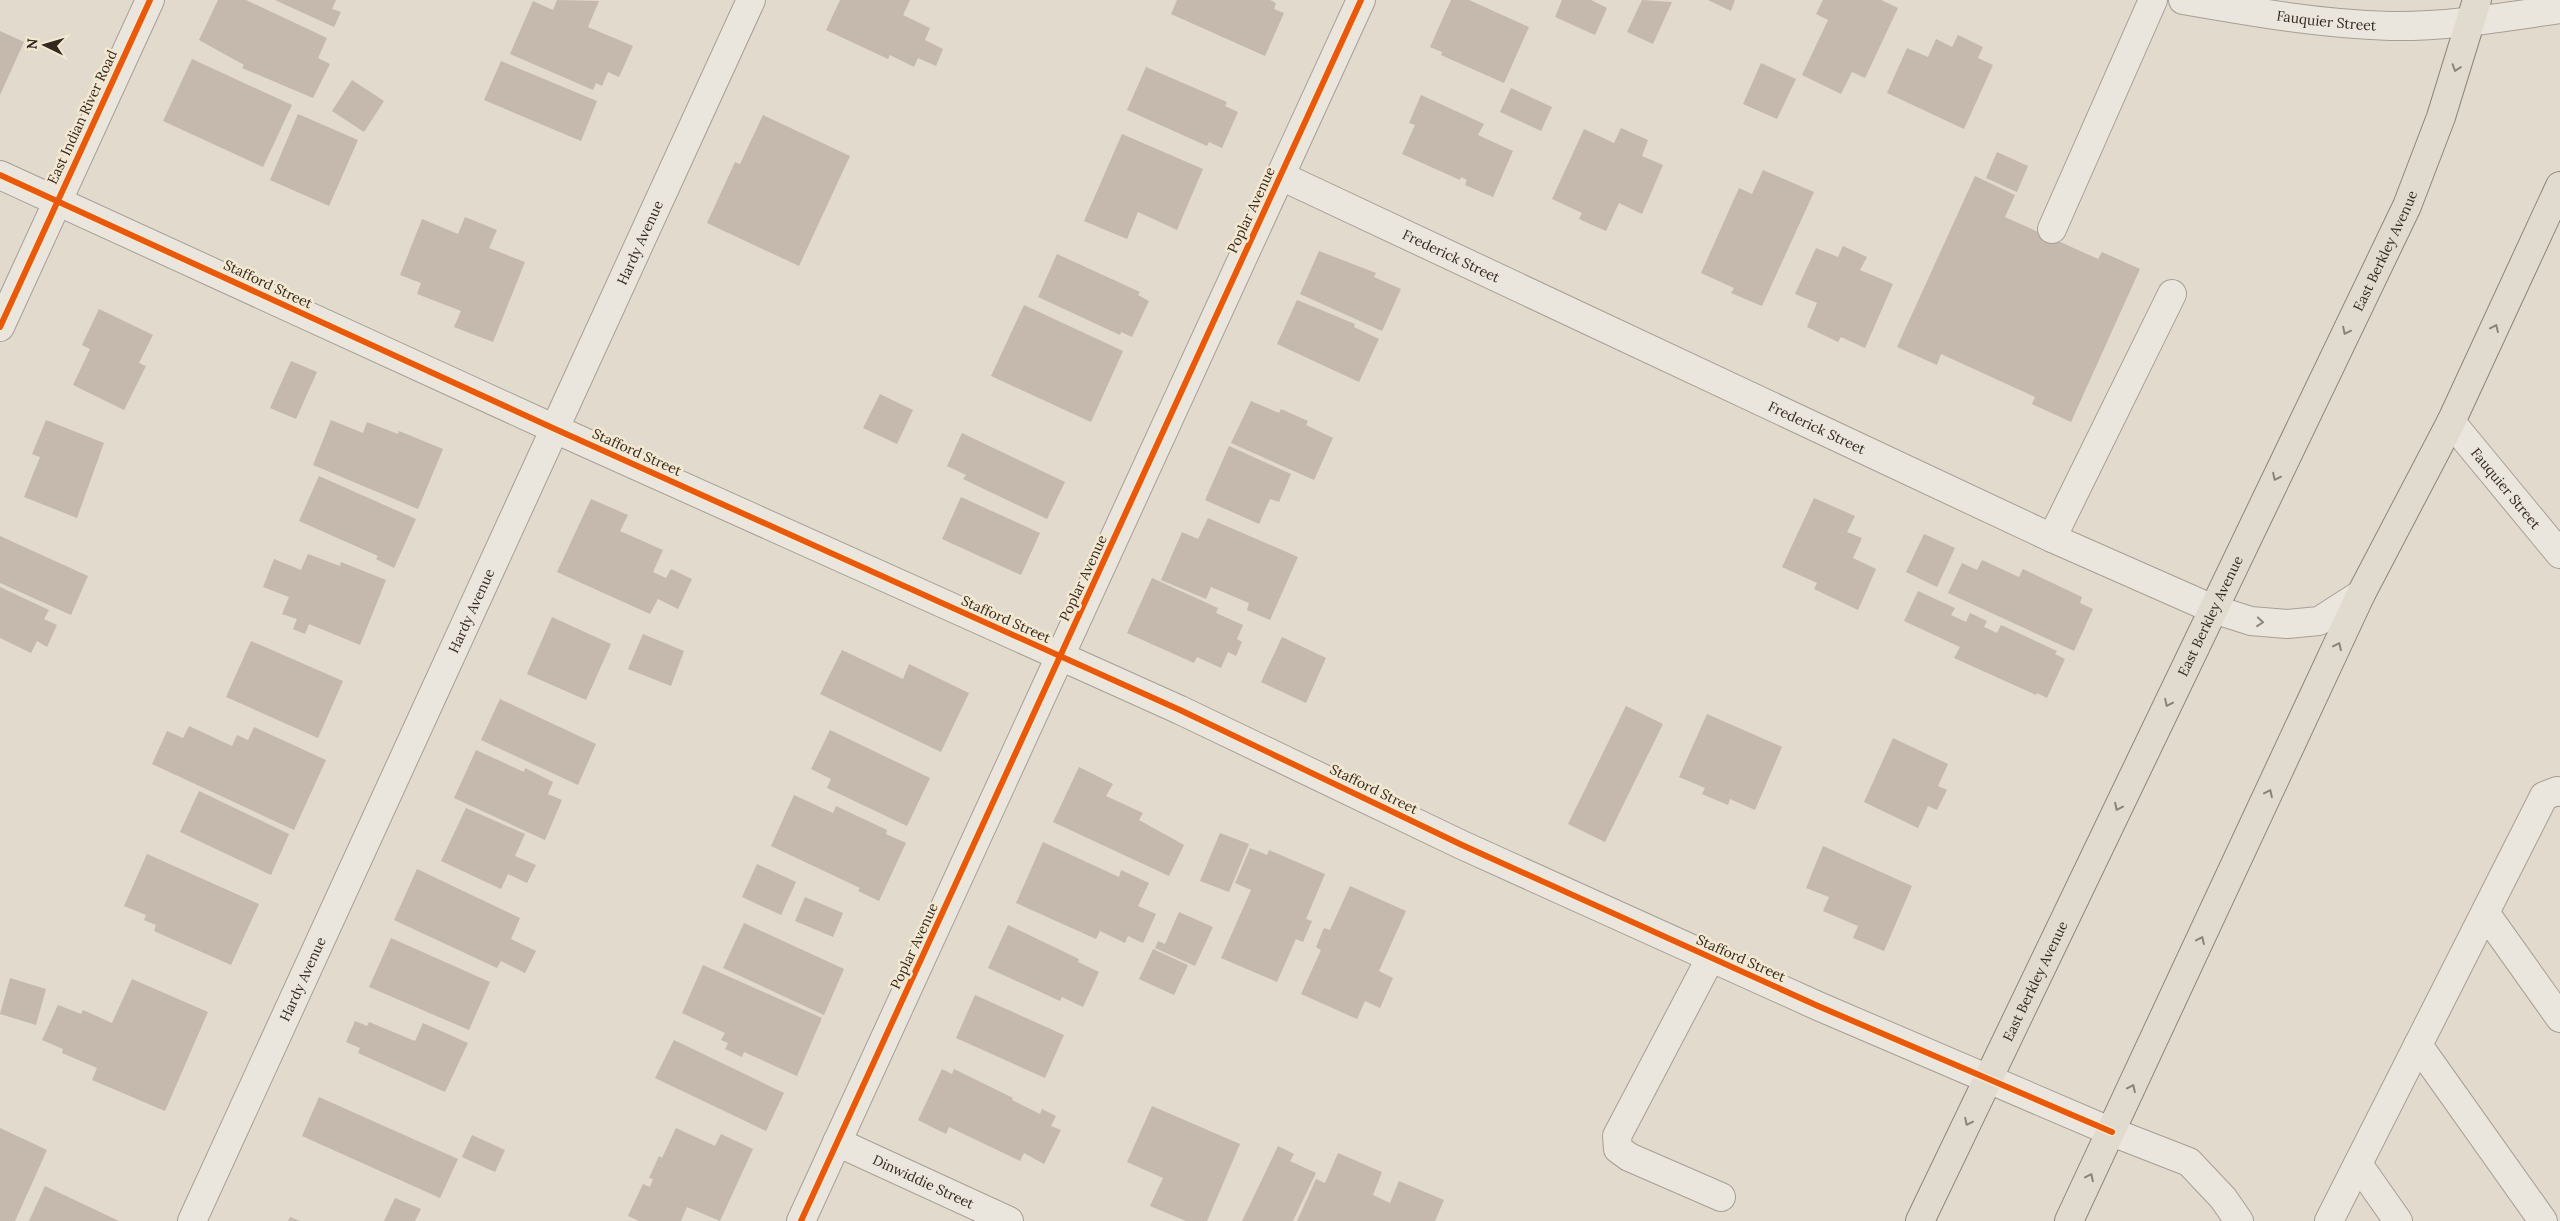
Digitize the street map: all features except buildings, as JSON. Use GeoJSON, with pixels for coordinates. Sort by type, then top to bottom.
{"type":"FeatureCollection","features":[{"type":"Feature","properties":{"kind":"main road","name":"East Berkley Avenue"},"geometry":{"type":"LineString","coordinates":[[1920,1221],[2407,206],[2441,117],[2474,11]]}},
{"type":"Feature","properties":{"kind":"main road"},"geometry":{"type":"LineString","coordinates":[[2069,1221],[2362,594],[2451,422],[2560,186]]}},
{"type":"Feature","properties":{"kind":"street","name":"East Indian River Road"},"geometry":{"type":"LineString","coordinates":[[0,327],[150,0]]}},
{"type":"Feature","properties":{"kind":"street","name":"Hardy Avenue"},"geometry":{"type":"LineString","coordinates":[[192,1221],[751,0]]}},
{"type":"Feature","properties":{"kind":"street","name":"Poplar Avenue"},"geometry":{"type":"LineString","coordinates":[[801,1221],[1362,0]]}},
{"type":"Feature","properties":{"kind":"street"},"geometry":{"type":"LineString","coordinates":[[2052,229],[2153,0]]}},
{"type":"Feature","properties":{"kind":"street","name":"Fauquier Street"},"geometry":{"type":"LineString","coordinates":[[2183,0],[2277,16],[2390,26],[2474,11],[2560,9]]}},
{"type":"Feature","properties":{"kind":"street","name":"Stafford Street"},"geometry":{"type":"LineString","coordinates":[[0,175],[555,429],[1180,710],[1462,845],[1710,957],[2112,1132],[2189,1162],[2223,1198],[2239,1221]]}},
{"type":"Feature","properties":{"kind":"street","name":"Frederick Street"},"geometry":{"type":"LineString","coordinates":[[1281,176],[2052,538],[2213,609],[2251,621],[2287,624],[2319,621],[2362,594]]}},
{"type":"Feature","properties":{"kind":"street"},"geometry":{"type":"LineString","coordinates":[[2052,538],[2172,294]]}},
{"type":"Feature","properties":{"kind":"street","name":"Fauquier Street"},"geometry":{"type":"LineString","coordinates":[[2451,422],[2560,554]]}},
{"type":"Feature","properties":{"kind":"street"},"geometry":{"type":"LineString","coordinates":[[2329,1221],[2486,914],[2544,796],[2557,791],[2560,792]]}},
{"type":"Feature","properties":{"kind":"street"},"geometry":{"type":"LineString","coordinates":[[2486,914],[2560,1018]]}},
{"type":"Feature","properties":{"kind":"street"},"geometry":{"type":"LineString","coordinates":[[1710,957],[1617,1136],[1618,1149],[1630,1157],[1721,1197]]}},
{"type":"Feature","properties":{"kind":"street"},"geometry":{"type":"LineString","coordinates":[[2418,1045],[2543,1221]]}},
{"type":"Feature","properties":{"kind":"street","name":"Dinwiddie Street"},"geometry":{"type":"LineString","coordinates":[[837,1142],[1008,1221]]}},
{"type":"Feature","properties":{"kind":"street"},"geometry":{"type":"LineString","coordinates":[[2358,1164],[2398,1221]]}},
{"type":"Feature","properties":{"kind":"cycle path"},"geometry":{"type":"LineString","coordinates":[[0,327],[150,0]]}},
{"type":"Feature","properties":{"kind":"cycle path"},"geometry":{"type":"LineString","coordinates":[[801,1221],[1361,0]]}},
{"type":"Feature","properties":{"kind":"cycle path"},"geometry":{"type":"LineString","coordinates":[[0,175],[555,429],[1180,710],[1462,845],[1818,1006],[2112,1132]]}}]}
